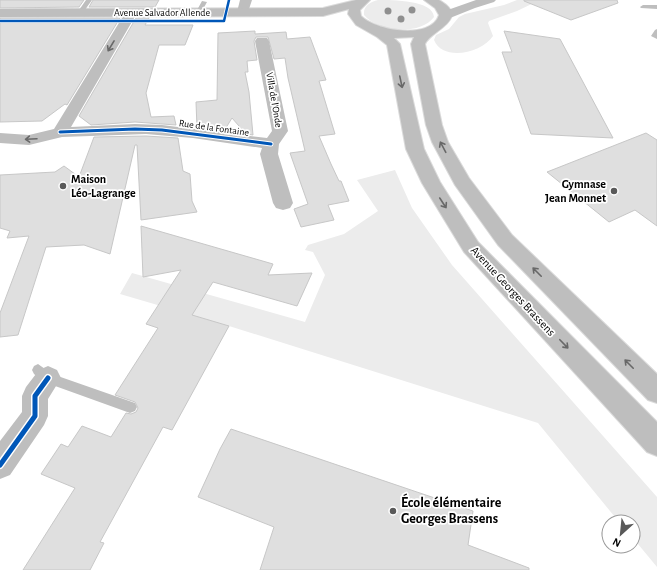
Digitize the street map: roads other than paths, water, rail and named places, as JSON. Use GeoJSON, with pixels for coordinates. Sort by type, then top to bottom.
{"type":"FeatureCollection","features":[{"type":"Feature","properties":{"kind":"main road"},"geometry":{"type":"LineString","coordinates":[[243,12],[246,0]]}},
{"type":"Feature","properties":{"kind":"main road"},"geometry":{"type":"LineString","coordinates":[[446,15],[471,5],[490,0]]}},
{"type":"Feature","properties":{"kind":"main road"},"geometry":{"type":"LineString","coordinates":[[432,1],[471,5]]}},
{"type":"Feature","properties":{"kind":"main road"},"geometry":{"type":"LineString","coordinates":[[432,1],[442,8],[446,15],[444,21],[439,26],[430,30],[421,37],[418,44],[434,125],[440,142],[461,181],[505,240],[657,392]]}},
{"type":"Feature","properties":{"kind":"main road","name":"Avenue Salvador Allende"},"geometry":{"type":"LineString","coordinates":[[323,12],[362,2]]}},
{"type":"Feature","properties":{"kind":"main road"},"geometry":{"type":"LineString","coordinates":[[357,19],[354,13],[356,7],[362,2]]}},
{"type":"Feature","properties":{"kind":"main road","name":"Avenue Salvador Allende"},"geometry":{"type":"LineString","coordinates":[[0,13],[131,13],[202,7],[243,12],[323,12],[357,19]]}},
{"type":"Feature","properties":{"kind":"main road"},"geometry":{"type":"LineString","coordinates":[[60,132],[131,13]]}},
{"type":"Feature","properties":{"kind":"main road","name":"Avenue Georges Brassens"},"geometry":{"type":"LineString","coordinates":[[357,19],[364,25],[382,34],[393,44],[415,149],[431,183],[471,247],[657,442]]}},
{"type":"Feature","properties":{"kind":"main road"},"geometry":{"type":"LineString","coordinates":[[375,30],[404,34],[430,30]]}},
{"type":"Feature","properties":{"kind":"main road","name":"Villa de l'Onde"},"geometry":{"type":"LineString","coordinates":[[262,41],[280,131],[271,144],[269,154],[283,203]]}},
{"type":"Feature","properties":{"kind":"main road","name":"Rue de la Fontaine"},"geometry":{"type":"LineString","coordinates":[[0,138],[29,140],[50,136],[60,132],[145,129],[171,130],[271,144]]}},
{"type":"Feature","properties":{"kind":"main road"},"geometry":{"type":"LineString","coordinates":[[0,465],[35,416],[35,396],[43,374]]}},
{"type":"Feature","properties":{"kind":"lane"},"geometry":{"type":"LineString","coordinates":[[80,13],[89,0]]}},
{"type":"Feature","properties":{"kind":"lane"},"geometry":{"type":"LineString","coordinates":[[652,0],[657,6]]}},
{"type":"Feature","properties":{"kind":"lane"},"geometry":{"type":"LineString","coordinates":[[643,7],[657,6]]}},
{"type":"Feature","properties":{"kind":"lane"},"geometry":{"type":"LineString","coordinates":[[657,31],[654,36],[657,37]]}},
{"type":"Feature","properties":{"kind":"lane"},"geometry":{"type":"LineString","coordinates":[[43,374],[130,407]]}},
{"type":"Feature","properties":{"kind":"place","name":"Maison Léo-Lagrange"},"geometry":{"type":"Point","coordinates":[63,186]}},
{"type":"Feature","properties":{"kind":"place","name":"Gymnase Jean Monnet"},"geometry":{"type":"Point","coordinates":[614,191]}},
{"type":"Feature","properties":{"kind":"place","name":"École élémentaire Georges Brassens"},"geometry":{"type":"Point","coordinates":[393,511]}}]}
